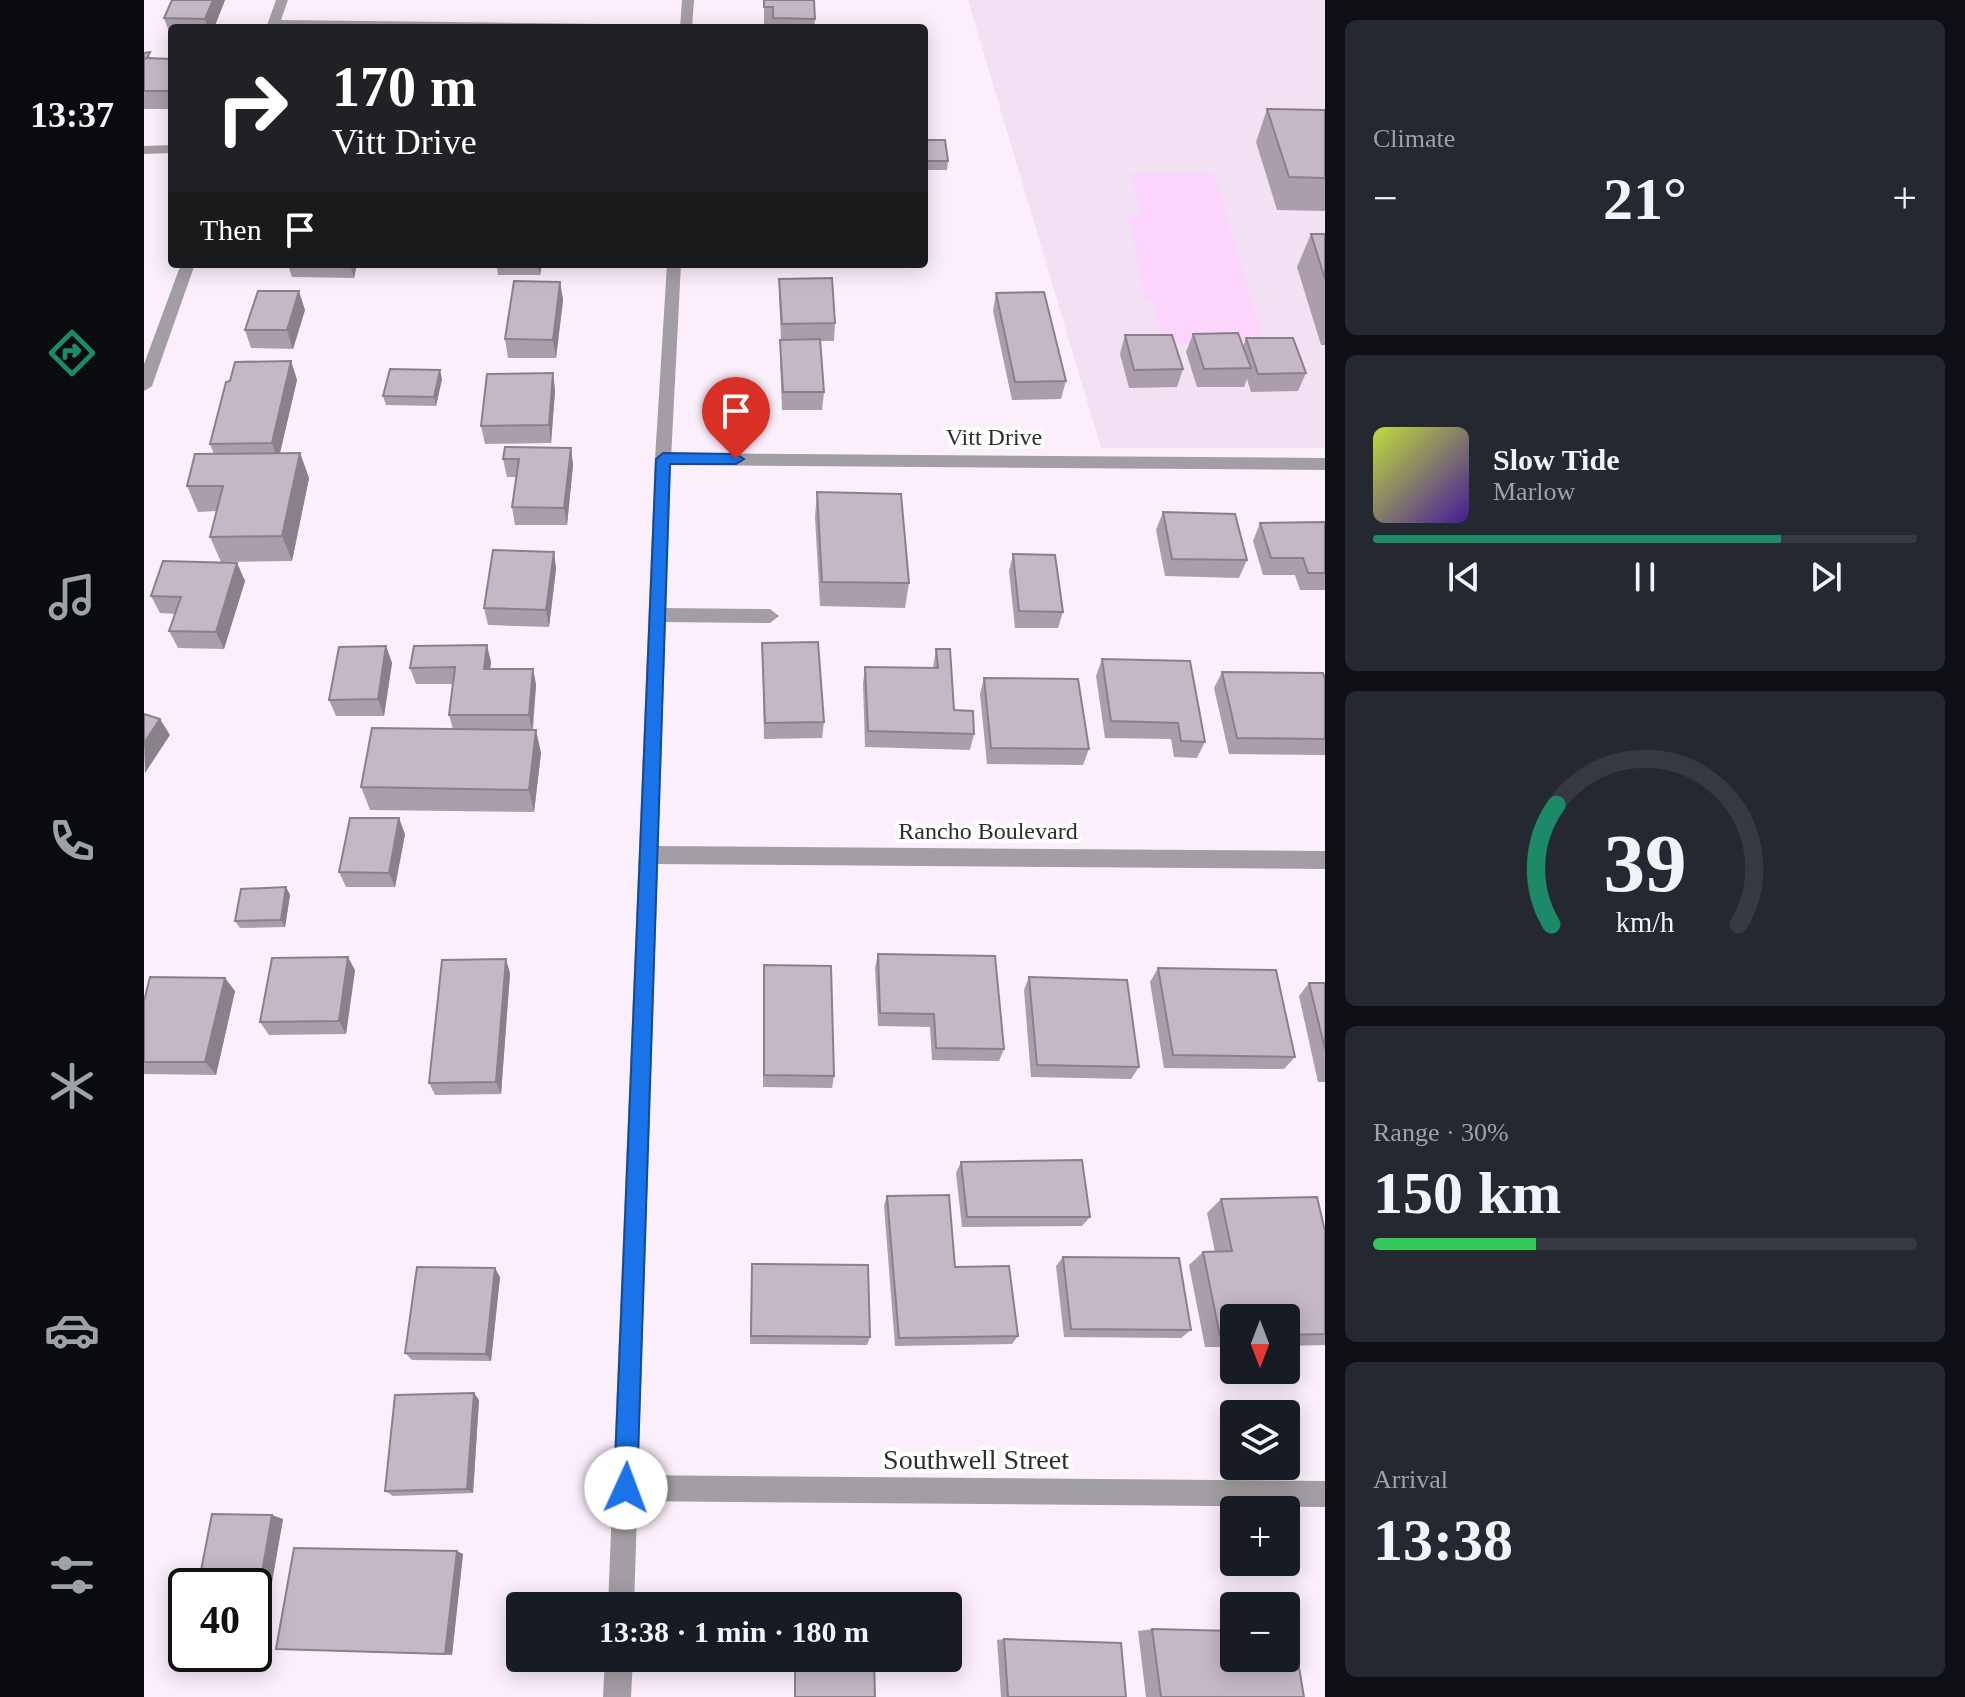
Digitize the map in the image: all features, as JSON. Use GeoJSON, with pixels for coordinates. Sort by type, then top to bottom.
{"type":"FeatureCollection","features":[{"type":"Feature","properties":{"kind":"street"},"geometry":{"type":"LineString","coordinates":[[273,24],[282,0]]}},
{"type":"Feature","properties":{"kind":"street"},"geometry":{"type":"LineString","coordinates":[[686,24],[688,0]]}},
{"type":"Feature","properties":{"kind":"street"},"geometry":{"type":"LineString","coordinates":[[144,150],[168,149]]}},
{"type":"Feature","properties":{"kind":"street"},"geometry":{"type":"LineString","coordinates":[[144,386],[187,268]]}},
{"type":"Feature","properties":{"kind":"street"},"geometry":{"type":"LineString","coordinates":[[622,1592],[663,459],[674,268]]}},
{"type":"Feature","properties":{"kind":"street","name":"Vitt Drive"},"geometry":{"type":"LineString","coordinates":[[663,459],[1325,464]]}},
{"type":"Feature","properties":{"kind":"street"},"geometry":{"type":"LineString","coordinates":[[659,615],[770,616]]}},
{"type":"Feature","properties":{"kind":"street","name":"Rancho Boulevard"},"geometry":{"type":"LineString","coordinates":[[650,855],[1325,860]]}},
{"type":"Feature","properties":{"kind":"street","name":"Southwell Street"},"geometry":{"type":"LineString","coordinates":[[626,1488],[1325,1494]]}},
{"type":"Feature","properties":{"kind":"street"},"geometry":{"type":"LineString","coordinates":[[617,1697],[618,1672]]}},
{"type":"Feature","properties":{"kind":"shaded area"},"geometry":{"type":"Polygon","coordinates":[[[968,0],[1325,0],[1325,448],[1101,448],[968,0]]]}},
{"type":"Feature","properties":{"kind":"shaded area"},"geometry":{"type":"Polygon","coordinates":[[[1130,173],[1214,173],[1265,346],[1163,344],[1154,300],[1145,300],[1128,215],[1142,215],[1130,173]]]}},
{"type":"Feature","properties":{"kind":"building"},"geometry":{"type":"Polygon","coordinates":[[[172,0],[213,0],[205,19],[164,18],[172,0]]]}},
{"type":"Feature","properties":{"kind":"building"},"geometry":{"type":"Polygon","coordinates":[[[764,0],[814,0],[815,19],[773,18],[773,7],[764,7],[764,0]]]}},
{"type":"Feature","properties":{"kind":"building"},"geometry":{"type":"Polygon","coordinates":[[[145,58],[168,59],[168,91],[144,91],[145,58]]]}},
{"type":"Feature","properties":{"kind":"building"},"geometry":{"type":"Polygon","coordinates":[[[1267,109],[1325,110],[1325,178],[1289,177],[1267,109]]]}},
{"type":"Feature","properties":{"kind":"building"},"geometry":{"type":"Polygon","coordinates":[[[928,140],[945,140],[948,161],[928,161],[928,140]]]}},
{"type":"Feature","properties":{"kind":"building"},"geometry":{"type":"Polygon","coordinates":[[[1311,234],[1325,234],[1325,279],[1311,234]]]}},
{"type":"Feature","properties":{"kind":"building"},"geometry":{"type":"Polygon","coordinates":[[[832,278],[835,323],[782,324],[779,279],[832,278]]]}},
{"type":"Feature","properties":{"kind":"building"},"geometry":{"type":"Polygon","coordinates":[[[514,281],[560,282],[553,340],[505,339],[514,281]]]}},
{"type":"Feature","properties":{"kind":"building"},"geometry":{"type":"Polygon","coordinates":[[[258,291],[299,291],[287,330],[245,330],[258,291]]]}},
{"type":"Feature","properties":{"kind":"building"},"geometry":{"type":"Polygon","coordinates":[[[1044,292],[1066,381],[1015,382],[996,293],[1044,292]]]}},
{"type":"Feature","properties":{"kind":"building"},"geometry":{"type":"Polygon","coordinates":[[[1238,333],[1251,368],[1204,369],[1193,334],[1238,333]]]}},
{"type":"Feature","properties":{"kind":"building"},"geometry":{"type":"Polygon","coordinates":[[[1125,335],[1172,335],[1183,369],[1134,370],[1125,335]]]}},
{"type":"Feature","properties":{"kind":"building"},"geometry":{"type":"Polygon","coordinates":[[[1246,338],[1293,338],[1306,373],[1258,374],[1246,338]]]}},
{"type":"Feature","properties":{"kind":"building"},"geometry":{"type":"Polygon","coordinates":[[[820,339],[824,392],[783,392],[780,340],[820,339]]]}},
{"type":"Feature","properties":{"kind":"building"},"geometry":{"type":"Polygon","coordinates":[[[291,361],[272,443],[210,444],[226,382],[230,381],[235,362],[291,361]]]}},
{"type":"Feature","properties":{"kind":"building"},"geometry":{"type":"Polygon","coordinates":[[[390,369],[440,370],[434,397],[383,396],[390,369]]]}},
{"type":"Feature","properties":{"kind":"building"},"geometry":{"type":"Polygon","coordinates":[[[553,373],[549,425],[481,426],[487,374],[553,373]]]}},
{"type":"Feature","properties":{"kind":"building"},"geometry":{"type":"Polygon","coordinates":[[[505,447],[571,448],[564,508],[512,507],[519,459],[503,459],[505,447]]]}},
{"type":"Feature","properties":{"kind":"building"},"geometry":{"type":"Polygon","coordinates":[[[300,453],[282,536],[210,537],[223,486],[187,486],[195,454],[300,453]]]}},
{"type":"Feature","properties":{"kind":"building"},"geometry":{"type":"Polygon","coordinates":[[[817,492],[901,494],[909,583],[822,582],[817,492]]]}},
{"type":"Feature","properties":{"kind":"building"},"geometry":{"type":"Polygon","coordinates":[[[1163,512],[1235,514],[1247,560],[1172,559],[1163,512]]]}},
{"type":"Feature","properties":{"kind":"building"},"geometry":{"type":"Polygon","coordinates":[[[1325,522],[1325,573],[1308,573],[1303,558],[1271,558],[1260,523],[1325,522]]]}},
{"type":"Feature","properties":{"kind":"building"},"geometry":{"type":"Polygon","coordinates":[[[493,550],[554,552],[546,610],[484,608],[493,550]]]}},
{"type":"Feature","properties":{"kind":"building"},"geometry":{"type":"Polygon","coordinates":[[[1013,554],[1055,555],[1063,612],[1019,611],[1013,554]]]}},
{"type":"Feature","properties":{"kind":"building"},"geometry":{"type":"Polygon","coordinates":[[[163,561],[237,563],[216,632],[169,631],[181,597],[151,596],[163,561]]]}},
{"type":"Feature","properties":{"kind":"building"},"geometry":{"type":"Polygon","coordinates":[[[818,642],[824,722],[765,723],[762,643],[818,642]]]}},
{"type":"Feature","properties":{"kind":"building"},"geometry":{"type":"Polygon","coordinates":[[[487,645],[484,669],[533,669],[529,715],[449,715],[455,667],[410,668],[414,646],[487,645]]]}},
{"type":"Feature","properties":{"kind":"building"},"geometry":{"type":"Polygon","coordinates":[[[386,646],[378,699],[329,700],[339,647],[386,646]]]}},
{"type":"Feature","properties":{"kind":"building"},"geometry":{"type":"Polygon","coordinates":[[[936,649],[950,649],[954,710],[973,711],[974,734],[868,731],[865,667],[938,668],[936,649]]]}},
{"type":"Feature","properties":{"kind":"building"},"geometry":{"type":"Polygon","coordinates":[[[1102,659],[1190,661],[1205,742],[1181,741],[1178,723],[1111,721],[1102,659]]]}},
{"type":"Feature","properties":{"kind":"building"},"geometry":{"type":"Polygon","coordinates":[[[1222,672],[1323,673],[1325,739],[1237,738],[1222,672]]]}},
{"type":"Feature","properties":{"kind":"building"},"geometry":{"type":"Polygon","coordinates":[[[984,678],[1078,679],[1089,749],[991,748],[984,678]]]}},
{"type":"Feature","properties":{"kind":"building"},"geometry":{"type":"Polygon","coordinates":[[[144,714],[160,719],[144,743],[144,714]]]}},
{"type":"Feature","properties":{"kind":"building"},"geometry":{"type":"Polygon","coordinates":[[[372,728],[536,730],[529,790],[361,787],[372,728]]]}},
{"type":"Feature","properties":{"kind":"building"},"geometry":{"type":"Polygon","coordinates":[[[350,818],[399,818],[389,873],[339,872],[350,818]]]}},
{"type":"Feature","properties":{"kind":"building"},"geometry":{"type":"Polygon","coordinates":[[[286,887],[281,920],[235,921],[241,889],[286,887]]]}},
{"type":"Feature","properties":{"kind":"building"},"geometry":{"type":"Polygon","coordinates":[[[878,954],[995,956],[1004,1049],[936,1048],[934,1014],[880,1013],[878,954]]]}},
{"type":"Feature","properties":{"kind":"building"},"geometry":{"type":"Polygon","coordinates":[[[348,957],[339,1021],[260,1022],[272,958],[348,957]]]}},
{"type":"Feature","properties":{"kind":"building"},"geometry":{"type":"Polygon","coordinates":[[[506,959],[496,1082],[429,1083],[442,960],[506,959]]]}},
{"type":"Feature","properties":{"kind":"building"},"geometry":{"type":"Polygon","coordinates":[[[764,965],[831,966],[834,1076],[764,1075],[764,965]]]}},
{"type":"Feature","properties":{"kind":"building"},"geometry":{"type":"Polygon","coordinates":[[[1158,968],[1276,970],[1295,1057],[1173,1055],[1158,968]]]}},
{"type":"Feature","properties":{"kind":"building"},"geometry":{"type":"Polygon","coordinates":[[[150,977],[225,978],[205,1062],[144,1062],[144,1001],[150,977]]]}},
{"type":"Feature","properties":{"kind":"building"},"geometry":{"type":"Polygon","coordinates":[[[1029,977],[1127,980],[1139,1067],[1037,1065],[1029,977]]]}},
{"type":"Feature","properties":{"kind":"building"},"geometry":{"type":"Polygon","coordinates":[[[1309,983],[1325,983],[1325,1049],[1309,983]]]}},
{"type":"Feature","properties":{"kind":"building"},"geometry":{"type":"Polygon","coordinates":[[[1082,1160],[1090,1217],[967,1217],[961,1162],[1082,1160]]]}},
{"type":"Feature","properties":{"kind":"building"},"geometry":{"type":"Polygon","coordinates":[[[949,1195],[955,1267],[1009,1266],[1018,1336],[899,1338],[887,1196],[949,1195]]]}},
{"type":"Feature","properties":{"kind":"building"},"geometry":{"type":"Polygon","coordinates":[[[1317,1197],[1325,1231],[1325,1334],[1300,1335],[1300,1304],[1220,1304],[1220,1336],[1203,1252],[1232,1251],[1221,1199],[1317,1197]]]}},
{"type":"Feature","properties":{"kind":"building"},"geometry":{"type":"Polygon","coordinates":[[[1063,1257],[1179,1258],[1191,1330],[1071,1329],[1063,1257]]]}},
{"type":"Feature","properties":{"kind":"building"},"geometry":{"type":"Polygon","coordinates":[[[752,1264],[868,1265],[870,1337],[751,1336],[752,1264]]]}},
{"type":"Feature","properties":{"kind":"building"},"geometry":{"type":"Polygon","coordinates":[[[417,1267],[495,1268],[486,1354],[405,1353],[417,1267]]]}},
{"type":"Feature","properties":{"kind":"building"},"geometry":{"type":"Polygon","coordinates":[[[474,1393],[467,1489],[385,1491],[395,1395],[474,1393]]]}},
{"type":"Feature","properties":{"kind":"building"},"geometry":{"type":"Polygon","coordinates":[[[212,1514],[272,1515],[263,1568],[202,1568],[212,1514]]]}},
{"type":"Feature","properties":{"kind":"building"},"geometry":{"type":"Polygon","coordinates":[[[294,1548],[457,1551],[445,1654],[276,1649],[294,1548]]]}},
{"type":"Feature","properties":{"kind":"building"},"geometry":{"type":"Polygon","coordinates":[[[1152,1629],[1220,1631],[1220,1672],[1300,1672],[1304,1697],[1161,1697],[1152,1629]]]}},
{"type":"Feature","properties":{"kind":"building"},"geometry":{"type":"Polygon","coordinates":[[[1004,1639],[1121,1643],[1126,1697],[1008,1697],[1004,1639]]]}},
{"type":"Feature","properties":{"kind":"building"},"geometry":{"type":"Polygon","coordinates":[[[795,1672],[874,1672],[875,1697],[795,1697],[795,1672]]]}},
{"type":"Feature","properties":{"kind":"route"},"geometry":{"type":"LineString","coordinates":[[626,1488],[663,459],[736,459]]}}]}
